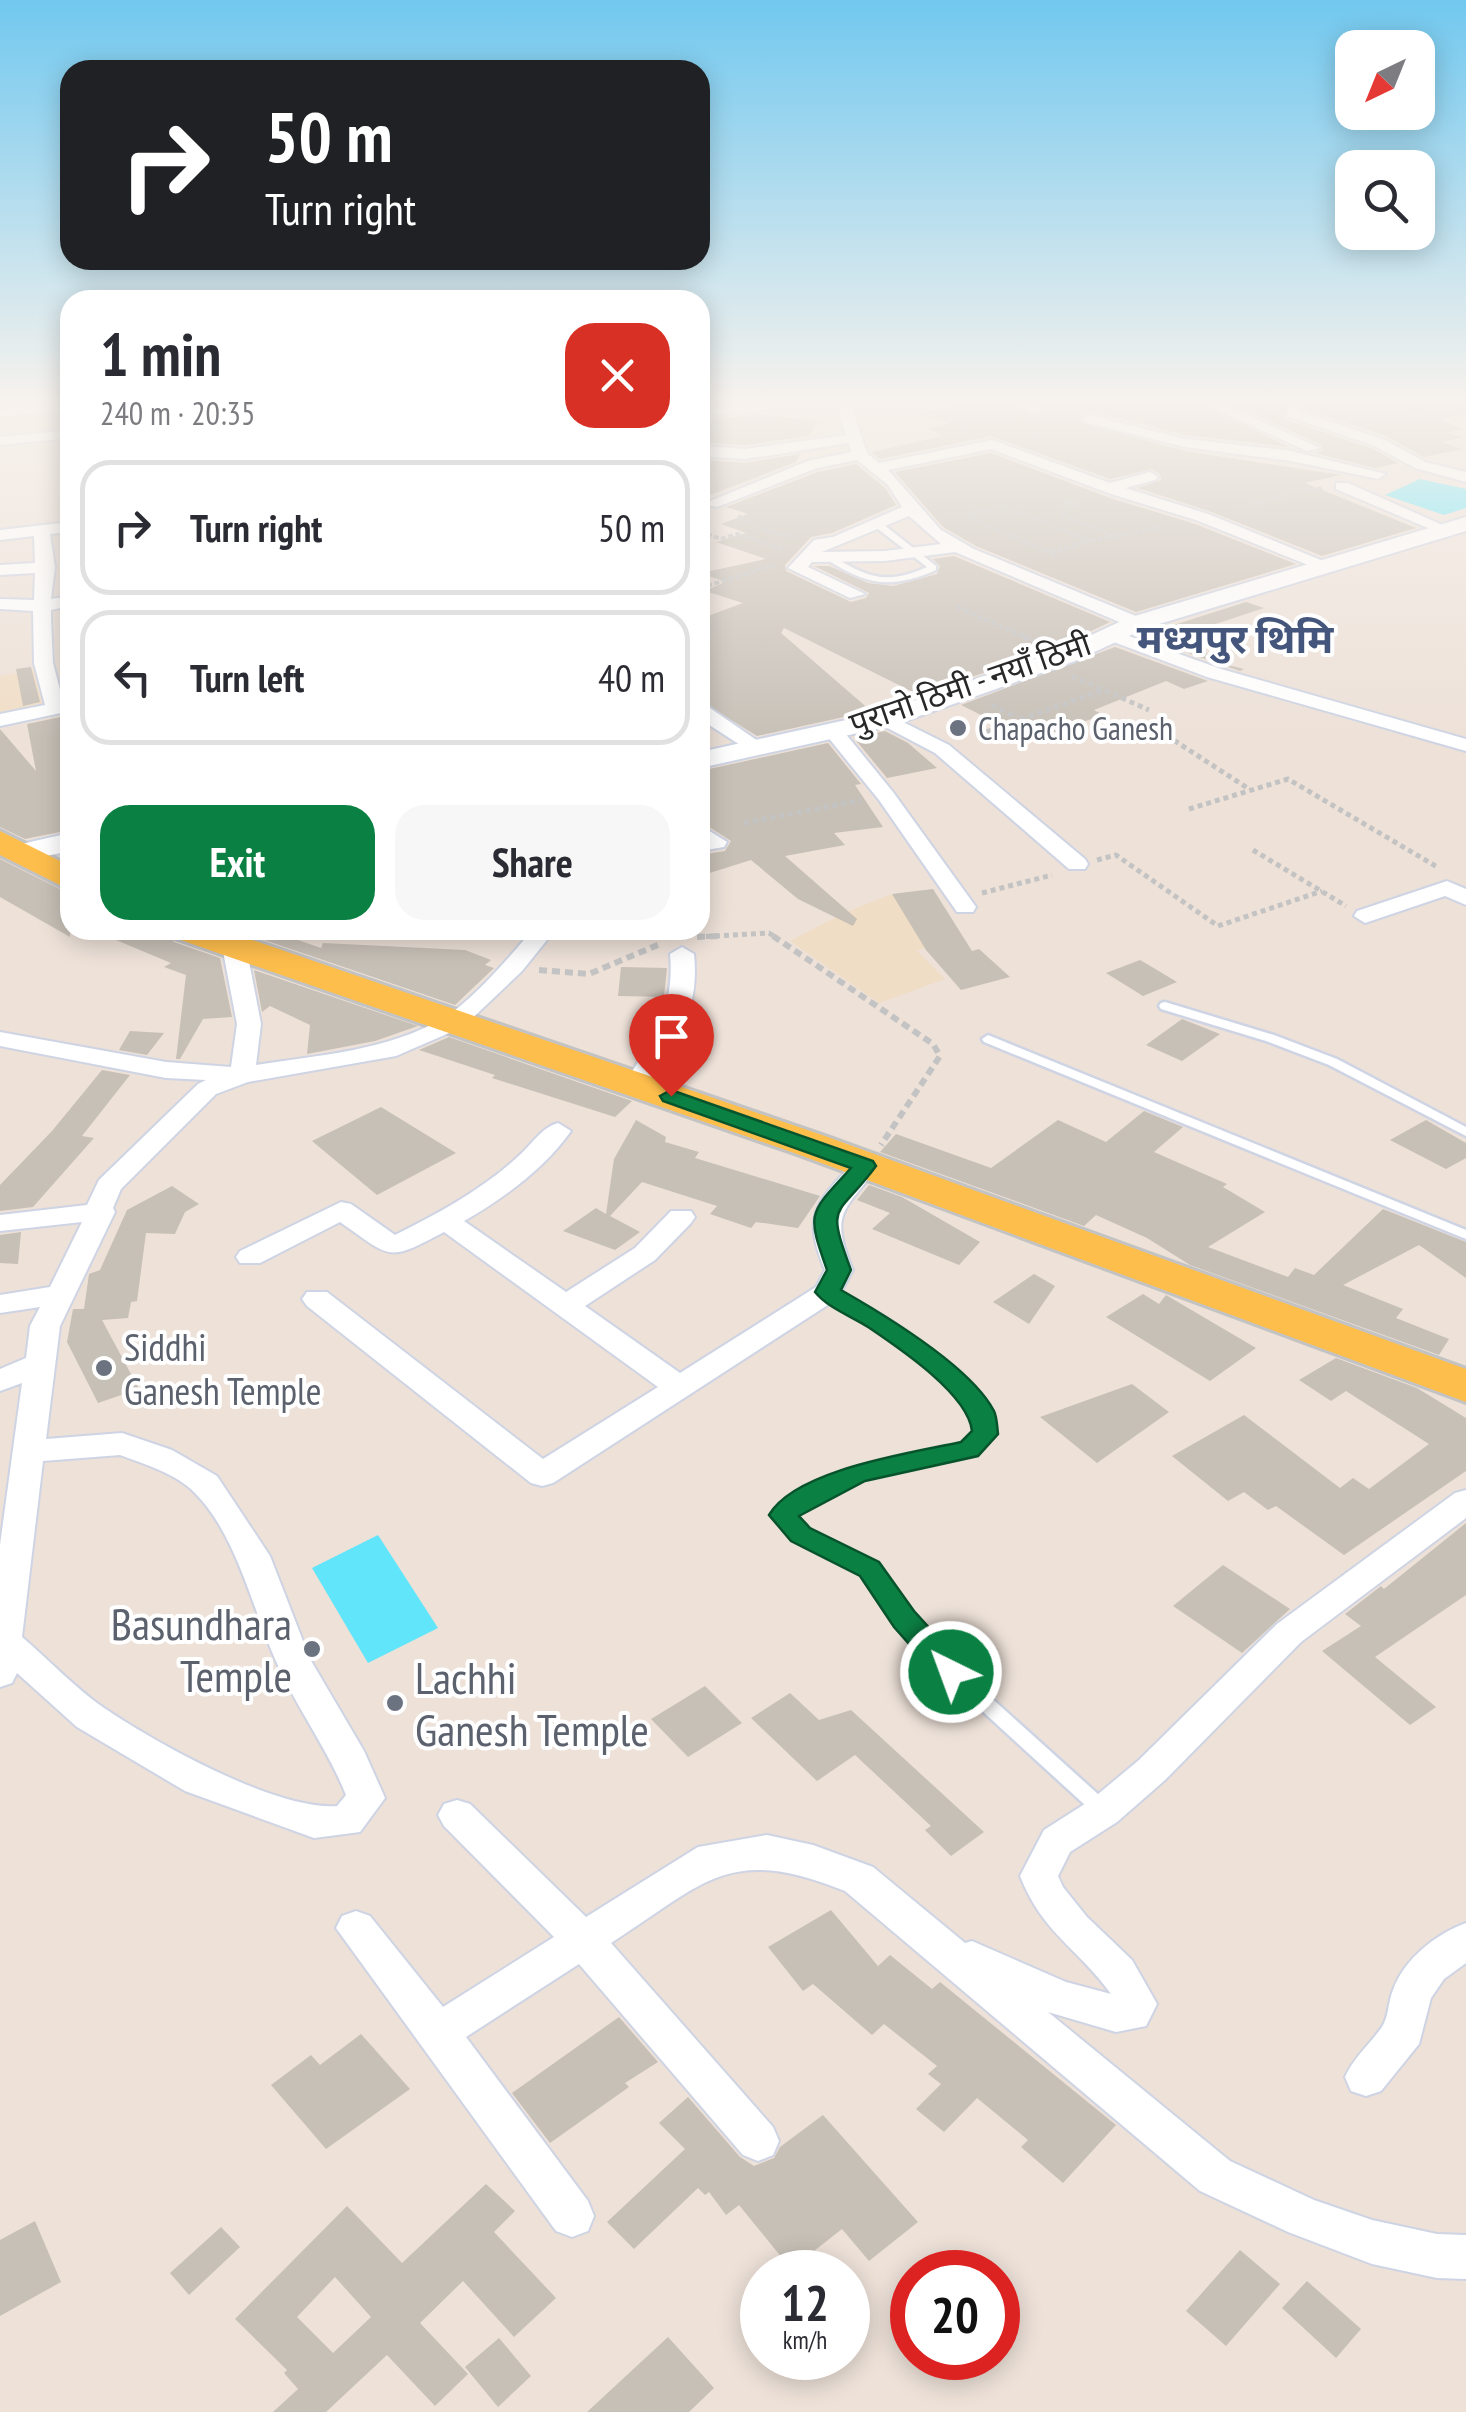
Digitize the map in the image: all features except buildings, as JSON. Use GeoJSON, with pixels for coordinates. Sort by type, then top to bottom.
{"type":"FeatureCollection","features":[{"type":"Feature","properties":{"kind":"main road","name":"पुरानो ठिमी - नयाँ ठिमी"},"geometry":{"type":"LineString","coordinates":[[710,758],[885,720],[1055,660],[1137,623],[1457,528]]}},
{"type":"Feature","properties":{"kind":"main road"},"geometry":{"type":"LineString","coordinates":[[6,850],[60,843]]}},
{"type":"Feature","properties":{"kind":"main road"},"geometry":{"type":"LineString","coordinates":[[6,850],[60,875]]}},
{"type":"Feature","properties":{"kind":"main road"},"geometry":{"type":"LineString","coordinates":[[217,940],[636,1084],[1466,1386]]}},
{"type":"Feature","properties":{"kind":"street"},"geometry":{"type":"LineString","coordinates":[[834,550],[895,516]]}},
{"type":"Feature","properties":{"kind":"street"},"geometry":{"type":"LineString","coordinates":[[918,516],[957,547],[1137,623]]}},
{"type":"Feature","properties":{"kind":"street"},"geometry":{"type":"LineString","coordinates":[[1197,516],[1329,567]]}},
{"type":"Feature","properties":{"kind":"street"},"geometry":{"type":"LineString","coordinates":[[1419,516],[1457,528]]}},
{"type":"Feature","properties":{"kind":"street"},"geometry":{"type":"LineString","coordinates":[[0,535],[60,528]]}},
{"type":"Feature","properties":{"kind":"street"},"geometry":{"type":"LineString","coordinates":[[42,530],[46,566],[42,606],[44,660],[48,691],[60,703]]}},
{"type":"Feature","properties":{"kind":"street"},"geometry":{"type":"LineString","coordinates":[[856,594],[798,570],[801,555],[834,550],[914,553],[957,547]]}},
{"type":"Feature","properties":{"kind":"street"},"geometry":{"type":"LineString","coordinates":[[0,570],[46,566]]}},
{"type":"Feature","properties":{"kind":"street"},"geometry":{"type":"LineString","coordinates":[[0,604],[60,603]]}},
{"type":"Feature","properties":{"kind":"street"},"geometry":{"type":"LineString","coordinates":[[1109,634],[1214,673],[1466,745]]}},
{"type":"Feature","properties":{"kind":"street"},"geometry":{"type":"LineString","coordinates":[[0,720],[60,705]]}},
{"type":"Feature","properties":{"kind":"street"},"geometry":{"type":"LineString","coordinates":[[710,717],[758,748]]}},
{"type":"Feature","properties":{"kind":"street"},"geometry":{"type":"LineString","coordinates":[[885,720],[942,750],[1077,864]]}},
{"type":"Feature","properties":{"kind":"street"},"geometry":{"type":"LineString","coordinates":[[833,730],[886,796],[961,903]]}},
{"type":"Feature","properties":{"kind":"street"},"geometry":{"type":"LineString","coordinates":[[1365,916],[1456,893]]}},
{"type":"Feature","properties":{"kind":"street"},"geometry":{"type":"LineString","coordinates":[[0,1040],[166,1070],[242,1074],[386,1051],[454,1022],[536,940]]}},
{"type":"Feature","properties":{"kind":"street"},"geometry":{"type":"LineString","coordinates":[[636,1084],[665,1050],[684,990],[682,943]]}},
{"type":"Feature","properties":{"kind":"street"},"geometry":{"type":"LineString","coordinates":[[234,946],[249,1024],[242,1074]]}},
{"type":"Feature","properties":{"kind":"street"},"geometry":{"type":"LineString","coordinates":[[26,1451],[122,1444],[161,1458],[206,1484],[259,1568],[293,1661],[352,1762],[366,1798],[347,1820],[314,1823],[198,1780],[90,1717],[2,1657],[8,1544],[45,1326],[101,1212],[99,1208],[109,1186],[207,1090],[242,1074]]}},
{"type":"Feature","properties":{"kind":"street"},"geometry":{"type":"LineString","coordinates":[[250,1257],[341,1210],[394,1247],[512,1180],[558,1131]]}},
{"type":"Feature","properties":{"kind":"street"},"geometry":{"type":"LineString","coordinates":[[317,1299],[542,1475],[827,1292],[839,1270],[823,1226],[827,1208],[865,1166]]}},
{"type":"Feature","properties":{"kind":"street"},"geometry":{"type":"LineString","coordinates":[[0,1223],[101,1212]]}},
{"type":"Feature","properties":{"kind":"street"},"geometry":{"type":"LineString","coordinates":[[565,1306],[645,1254],[680,1217]]}},
{"type":"Feature","properties":{"kind":"street"},"geometry":{"type":"LineString","coordinates":[[445,1220],[680,1388]]}},
{"type":"Feature","properties":{"kind":"street"},"geometry":{"type":"LineString","coordinates":[[0,1304],[59,1295]]}},
{"type":"Feature","properties":{"kind":"street"},"geometry":{"type":"LineString","coordinates":[[0,1381],[40,1363]]}},
{"type":"Feature","properties":{"kind":"street"},"geometry":{"type":"LineString","coordinates":[[931,1936],[1024,1985],[1116,2016],[1132,2013],[1137,2004],[1133,1989],[1069,1926],[1044,1894],[1039,1876],[1057,1841],[1104,1811],[1217,1710],[1289,1633],[1466,1501]]}},
{"type":"Feature","properties":{"kind":"street"},"geometry":{"type":"LineString","coordinates":[[457,1815],[583,1940],[758,2141]]}},
{"type":"Feature","properties":{"kind":"street"},"geometry":{"type":"LineString","coordinates":[[438,2032],[712,1858],[767,1852],[813,1861],[859,1879],[1216,2176],[1260,2198],[1365,2238],[1448,2258],[1466,2257]]}},
{"type":"Feature","properties":{"kind":"street"},"geometry":{"type":"LineString","coordinates":[[356,1928],[438,2032],[572,2216]]}},
{"type":"Feature","properties":{"kind":"street"},"geometry":{"type":"LineString","coordinates":[[1366,2078],[1404,2030],[1412,1992],[1430,1967],[1466,1940]]}},
{"type":"Feature","properties":{"kind":"lane"},"geometry":{"type":"LineString","coordinates":[[834,550],[852,572],[895,583],[933,568],[876,523]]}},
{"type":"Feature","properties":{"kind":"lane"},"geometry":{"type":"LineString","coordinates":[[1165,1006],[1333,1062],[1466,1132]]}},
{"type":"Feature","properties":{"kind":"lane"},"geometry":{"type":"LineString","coordinates":[[988,1039],[1466,1235]]}},
{"type":"Feature","properties":{"kind":"lane"},"geometry":{"type":"LineString","coordinates":[[827,1292],[878,1322],[955,1382],[983,1414],[985,1434],[969,1450],[858,1473],[800,1501],[782,1515],[801,1534],[870,1569],[904,1619],[951,1672],[1104,1811]]}},
{"type":"Feature","properties":{"kind":"path"},"geometry":{"type":"LineString","coordinates":[[736,516],[778,535],[834,550]]}},
{"type":"Feature","properties":{"kind":"path"},"geometry":{"type":"LineString","coordinates":[[965,516],[1056,556]]}},
{"type":"Feature","properties":{"kind":"path"},"geometry":{"type":"LineString","coordinates":[[1027,516],[1090,541]]}},
{"type":"Feature","properties":{"kind":"path"},"geometry":{"type":"LineString","coordinates":[[1066,516],[1115,536]]}},
{"type":"Feature","properties":{"kind":"path"},"geometry":{"type":"LineString","coordinates":[[1050,552],[1207,516]]}},
{"type":"Feature","properties":{"kind":"path"},"geometry":{"type":"LineString","coordinates":[[710,535],[721,539],[736,534],[801,555]]}},
{"type":"Feature","properties":{"kind":"path"},"geometry":{"type":"LineString","coordinates":[[710,585],[790,561]]}},
{"type":"Feature","properties":{"kind":"path"},"geometry":{"type":"LineString","coordinates":[[957,607],[1103,690],[1149,710]]}},
{"type":"Feature","properties":{"kind":"path"},"geometry":{"type":"LineString","coordinates":[[978,735],[1103,690]]}},
{"type":"Feature","properties":{"kind":"path"},"geometry":{"type":"LineString","coordinates":[[1142,726],[1155,728],[1250,790]]}},
{"type":"Feature","properties":{"kind":"path"},"geometry":{"type":"LineString","coordinates":[[1189,809],[1288,779],[1444,871],[1456,893]]}},
{"type":"Feature","properties":{"kind":"path"},"geometry":{"type":"LineString","coordinates":[[744,823],[886,796]]}},
{"type":"Feature","properties":{"kind":"path"},"geometry":{"type":"LineString","coordinates":[[1253,850],[1365,916]]}},
{"type":"Feature","properties":{"kind":"path"},"geometry":{"type":"LineString","coordinates":[[961,903],[1116,855],[1218,926],[1322,892]]}},
{"type":"Feature","properties":{"kind":"path"},"geometry":{"type":"LineString","coordinates":[[710,939],[768,932],[933,1044],[940,1056],[912,1091],[905,1112],[865,1166]]}},
{"type":"Feature","properties":{"kind":"path"},"geometry":{"type":"LineString","coordinates":[[514,966],[588,974],[682,943],[705,940]]}},
{"type":"Feature","properties":{"kind":"shaded area"},"geometry":{"type":"Polygon","coordinates":[[[51,666],[57,697],[42,700],[44,709],[0,718],[0,676],[51,666]]]}},
{"type":"Feature","properties":{"kind":"shaded area"},"geometry":{"type":"Polygon","coordinates":[[[892,894],[946,939],[917,951],[945,979],[879,1003],[790,941],[846,912],[892,894]]]}},
{"type":"Feature","properties":{"kind":"water"},"geometry":{"type":"Polygon","coordinates":[[[378,1535],[438,1628],[368,1663],[312,1568],[378,1535]]]}},
{"type":"Feature","properties":{"kind":"place","name":"Chapacho Ganesh"},"geometry":{"type":"Point","coordinates":[958,728]}},
{"type":"Feature","properties":{"kind":"place","name":"Siddhi Ganesh Temple"},"geometry":{"type":"Point","coordinates":[104,1368]}},
{"type":"Feature","properties":{"kind":"place","name":"Basundhara Temple"},"geometry":{"type":"Point","coordinates":[312,1649]}},
{"type":"Feature","properties":{"kind":"place","name":"Lachhi Ganesh Temple"},"geometry":{"type":"Point","coordinates":[395,1703]}},
{"type":"Feature","properties":{"kind":"district","name":"मध्यपुर थिमि"},"geometry":{"type":"Point","coordinates":[1235,638]}},
{"type":"Feature","properties":{"kind":"route"},"geometry":{"type":"LineString","coordinates":[[671,1096],[865,1166],[827,1208],[823,1226],[839,1270],[837,1280],[827,1292],[878,1322],[955,1382],[983,1414],[985,1434],[969,1450],[858,1473],[800,1501],[782,1515],[801,1534],[870,1569],[904,1619],[951,1672]]}}]}
